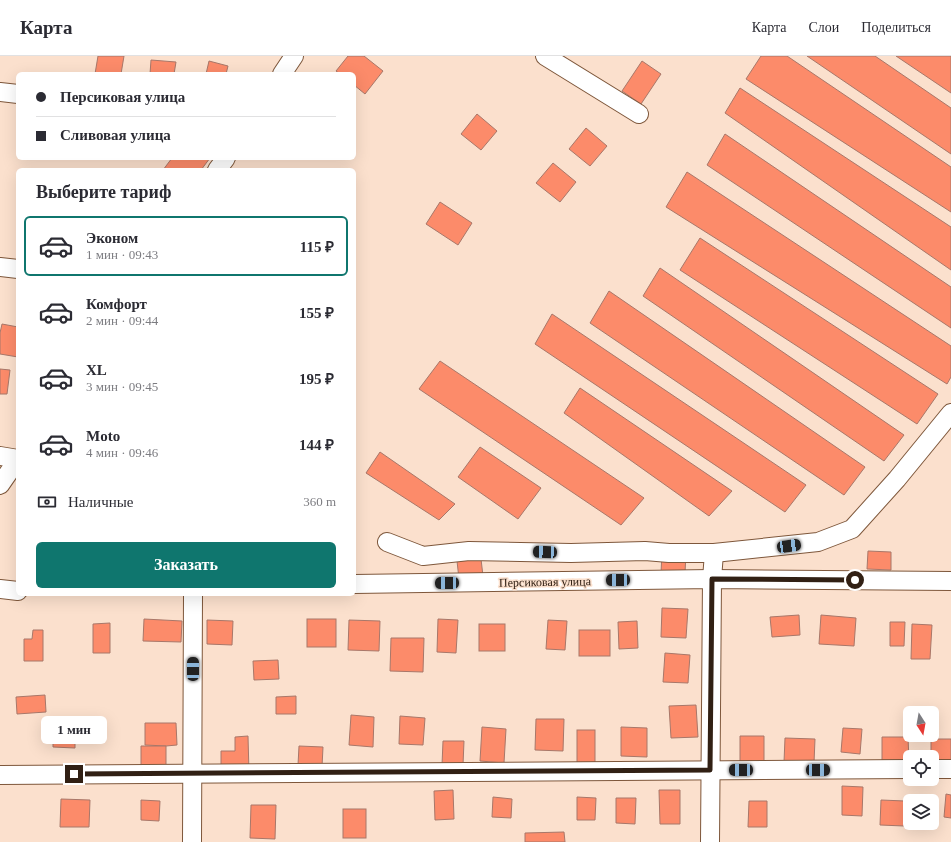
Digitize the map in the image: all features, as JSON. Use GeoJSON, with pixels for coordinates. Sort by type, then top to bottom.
{"type":"FeatureCollection","features":[{"type":"Feature","properties":{"kind":"street"},"geometry":{"type":"LineString","coordinates":[[283,72],[294,56]]}},
{"type":"Feature","properties":{"kind":"street"},"geometry":{"type":"LineString","coordinates":[[545,56],[639,114]]}},
{"type":"Feature","properties":{"kind":"street"},"geometry":{"type":"LineString","coordinates":[[0,92],[16,94]]}},
{"type":"Feature","properties":{"kind":"street"},"geometry":{"type":"LineString","coordinates":[[0,267],[16,269]]}},
{"type":"Feature","properties":{"kind":"street"},"geometry":{"type":"LineString","coordinates":[[387,542],[423,556],[469,551],[571,553],[645,551],[669,553],[714,553],[818,542],[852,529],[897,479],[951,413]]}},
{"type":"Feature","properties":{"kind":"street"},"geometry":{"type":"LineString","coordinates":[[0,456],[16,459]]}},
{"type":"Feature","properties":{"kind":"street"},"geometry":{"type":"LineString","coordinates":[[0,485],[16,462]]}},
{"type":"Feature","properties":{"kind":"street"},"geometry":{"type":"LineString","coordinates":[[710,842],[712,579],[715,561],[714,553]]}},
{"type":"Feature","properties":{"kind":"street","name":"Персиковая улица"},"geometry":{"type":"LineString","coordinates":[[356,584],[712,579],[951,581]]}},
{"type":"Feature","properties":{"kind":"street"},"geometry":{"type":"LineString","coordinates":[[0,589],[16,591]]}},
{"type":"Feature","properties":{"kind":"street"},"geometry":{"type":"LineString","coordinates":[[192,842],[193,596]]}},
{"type":"Feature","properties":{"kind":"street"},"geometry":{"type":"LineString","coordinates":[[0,775],[903,769]]}},
{"type":"Feature","properties":{"kind":"street"},"geometry":{"type":"LineString","coordinates":[[939,769],[951,769]]}},
{"type":"Feature","properties":{"kind":"building"},"geometry":{"type":"Polygon","coordinates":[[[98,56],[124,56],[121,72],[95,72],[98,56]]]}},
{"type":"Feature","properties":{"kind":"building"},"geometry":{"type":"Polygon","coordinates":[[[348,56],[364,56],[383,71],[365,94],[356,87],[356,72],[336,71],[348,56]]]}},
{"type":"Feature","properties":{"kind":"building"},"geometry":{"type":"Polygon","coordinates":[[[761,56],[787,56],[951,167],[951,212],[746,79],[761,56]]]}},
{"type":"Feature","properties":{"kind":"building"},"geometry":{"type":"Polygon","coordinates":[[[807,56],[875,56],[951,108],[951,154],[807,56]]]}},
{"type":"Feature","properties":{"kind":"building"},"geometry":{"type":"Polygon","coordinates":[[[896,56],[951,56],[951,93],[896,56]]]}},
{"type":"Feature","properties":{"kind":"building"},"geometry":{"type":"Polygon","coordinates":[[[151,60],[176,62],[174,72],[150,72],[151,60]]]}},
{"type":"Feature","properties":{"kind":"building"},"geometry":{"type":"Polygon","coordinates":[[[209,61],[228,66],[226,72],[206,72],[209,61]]]}},
{"type":"Feature","properties":{"kind":"building"},"geometry":{"type":"Polygon","coordinates":[[[642,61],[661,74],[641,104],[622,91],[642,61]]]}},
{"type":"Feature","properties":{"kind":"building"},"geometry":{"type":"Polygon","coordinates":[[[740,88],[951,227],[951,270],[725,113],[740,88]]]}},
{"type":"Feature","properties":{"kind":"building"},"geometry":{"type":"Polygon","coordinates":[[[477,114],[497,131],[481,150],[461,134],[477,114]]]}},
{"type":"Feature","properties":{"kind":"building"},"geometry":{"type":"Polygon","coordinates":[[[586,128],[607,146],[590,166],[569,149],[586,128]]]}},
{"type":"Feature","properties":{"kind":"building"},"geometry":{"type":"Polygon","coordinates":[[[725,134],[951,287],[951,328],[707,165],[725,134]]]}},
{"type":"Feature","properties":{"kind":"building"},"geometry":{"type":"Polygon","coordinates":[[[170,160],[208,160],[202,168],[164,168],[170,160]]]}},
{"type":"Feature","properties":{"kind":"building"},"geometry":{"type":"Polygon","coordinates":[[[553,163],[576,182],[560,202],[536,183],[553,163]]]}},
{"type":"Feature","properties":{"kind":"building"},"geometry":{"type":"Polygon","coordinates":[[[687,172],[951,346],[951,377],[947,384],[666,207],[687,172]]]}},
{"type":"Feature","properties":{"kind":"building"},"geometry":{"type":"Polygon","coordinates":[[[440,202],[472,223],[458,245],[426,224],[440,202]]]}},
{"type":"Feature","properties":{"kind":"building"},"geometry":{"type":"Polygon","coordinates":[[[700,238],[938,394],[917,424],[680,270],[700,238]]]}},
{"type":"Feature","properties":{"kind":"building"},"geometry":{"type":"Polygon","coordinates":[[[660,268],[904,435],[884,461],[643,296],[660,268]]]}},
{"type":"Feature","properties":{"kind":"building"},"geometry":{"type":"Polygon","coordinates":[[[609,291],[865,467],[844,495],[590,323],[609,291]]]}},
{"type":"Feature","properties":{"kind":"building"},"geometry":{"type":"Polygon","coordinates":[[[552,314],[806,485],[785,512],[535,344],[552,314]]]}},
{"type":"Feature","properties":{"kind":"building"},"geometry":{"type":"Polygon","coordinates":[[[2,324],[16,327],[16,357],[0,354],[0,333],[2,324]]]}},
{"type":"Feature","properties":{"kind":"building"},"geometry":{"type":"Polygon","coordinates":[[[440,361],[644,498],[621,525],[419,389],[440,361]]]}},
{"type":"Feature","properties":{"kind":"building"},"geometry":{"type":"Polygon","coordinates":[[[0,369],[10,370],[7,394],[0,394],[0,369]]]}},
{"type":"Feature","properties":{"kind":"building"},"geometry":{"type":"Polygon","coordinates":[[[580,388],[732,491],[709,516],[564,413],[580,388]]]}},
{"type":"Feature","properties":{"kind":"building"},"geometry":{"type":"Polygon","coordinates":[[[480,447],[541,488],[518,519],[458,477],[480,447]]]}},
{"type":"Feature","properties":{"kind":"building"},"geometry":{"type":"Polygon","coordinates":[[[380,452],[455,504],[439,520],[366,473],[380,452]]]}},
{"type":"Feature","properties":{"kind":"building"},"geometry":{"type":"Polygon","coordinates":[[[868,551],[891,552],[891,570],[867,569],[868,551]]]}},
{"type":"Feature","properties":{"kind":"building"},"geometry":{"type":"Polygon","coordinates":[[[662,552],[686,553],[685,573],[661,573],[662,552]]]}},
{"type":"Feature","properties":{"kind":"building"},"geometry":{"type":"Polygon","coordinates":[[[481,559],[483,576],[459,579],[457,561],[481,559]]]}},
{"type":"Feature","properties":{"kind":"building"},"geometry":{"type":"Polygon","coordinates":[[[662,608],[688,609],[686,638],[661,637],[662,608]]]}},
{"type":"Feature","properties":{"kind":"building"},"geometry":{"type":"Polygon","coordinates":[[[799,615],[800,635],[772,637],[770,617],[799,615]]]}},
{"type":"Feature","properties":{"kind":"building"},"geometry":{"type":"Polygon","coordinates":[[[821,615],[856,618],[854,646],[819,644],[821,615]]]}},
{"type":"Feature","properties":{"kind":"building"},"geometry":{"type":"Polygon","coordinates":[[[144,619],[182,621],[181,642],[143,641],[144,619]]]}},
{"type":"Feature","properties":{"kind":"building"},"geometry":{"type":"Polygon","coordinates":[[[307,619],[336,619],[336,647],[307,647],[307,619]]]}},
{"type":"Feature","properties":{"kind":"building"},"geometry":{"type":"Polygon","coordinates":[[[438,619],[458,620],[456,653],[437,652],[438,619]]]}},
{"type":"Feature","properties":{"kind":"building"},"geometry":{"type":"Polygon","coordinates":[[[207,620],[233,621],[232,645],[207,644],[207,620]]]}},
{"type":"Feature","properties":{"kind":"building"},"geometry":{"type":"Polygon","coordinates":[[[349,620],[380,621],[379,651],[348,650],[349,620]]]}},
{"type":"Feature","properties":{"kind":"building"},"geometry":{"type":"Polygon","coordinates":[[[548,620],[567,621],[565,650],[546,649],[548,620]]]}},
{"type":"Feature","properties":{"kind":"building"},"geometry":{"type":"Polygon","coordinates":[[[637,621],[638,648],[619,649],[618,622],[637,621]]]}},
{"type":"Feature","properties":{"kind":"building"},"geometry":{"type":"Polygon","coordinates":[[[890,622],[905,622],[904,646],[890,646],[890,622]]]}},
{"type":"Feature","properties":{"kind":"building"},"geometry":{"type":"Polygon","coordinates":[[[110,623],[110,653],[93,653],[93,624],[110,623]]]}},
{"type":"Feature","properties":{"kind":"building"},"geometry":{"type":"Polygon","coordinates":[[[479,624],[505,624],[505,651],[479,651],[479,624]]]}},
{"type":"Feature","properties":{"kind":"building"},"geometry":{"type":"Polygon","coordinates":[[[912,624],[932,625],[930,659],[911,659],[912,624]]]}},
{"type":"Feature","properties":{"kind":"building"},"geometry":{"type":"Polygon","coordinates":[[[33,630],[43,630],[43,661],[24,661],[24,639],[32,639],[33,630]]]}},
{"type":"Feature","properties":{"kind":"building"},"geometry":{"type":"Polygon","coordinates":[[[579,630],[610,630],[610,656],[579,656],[579,630]]]}},
{"type":"Feature","properties":{"kind":"building"},"geometry":{"type":"Polygon","coordinates":[[[391,638],[424,638],[423,672],[390,671],[391,638]]]}},
{"type":"Feature","properties":{"kind":"building"},"geometry":{"type":"Polygon","coordinates":[[[665,653],[690,655],[688,683],[663,682],[665,653]]]}},
{"type":"Feature","properties":{"kind":"building"},"geometry":{"type":"Polygon","coordinates":[[[278,660],[279,679],[254,680],[253,661],[278,660]]]}},
{"type":"Feature","properties":{"kind":"building"},"geometry":{"type":"Polygon","coordinates":[[[45,695],[46,712],[17,714],[16,697],[45,695]]]}},
{"type":"Feature","properties":{"kind":"building"},"geometry":{"type":"Polygon","coordinates":[[[296,696],[296,714],[276,714],[276,697],[296,696]]]}},
{"type":"Feature","properties":{"kind":"building"},"geometry":{"type":"Polygon","coordinates":[[[696,705],[698,737],[671,738],[669,706],[696,705]]]}},
{"type":"Feature","properties":{"kind":"building"},"geometry":{"type":"Polygon","coordinates":[[[351,715],[374,717],[373,747],[349,745],[351,715]]]}},
{"type":"Feature","properties":{"kind":"building"},"geometry":{"type":"Polygon","coordinates":[[[400,716],[425,718],[423,745],[399,744],[400,716]]]}},
{"type":"Feature","properties":{"kind":"building"},"geometry":{"type":"Polygon","coordinates":[[[536,719],[564,719],[563,751],[535,750],[536,719]]]}},
{"type":"Feature","properties":{"kind":"building"},"geometry":{"type":"Polygon","coordinates":[[[53,723],[75,723],[75,748],[53,747],[53,723]]]}},
{"type":"Feature","properties":{"kind":"building"},"geometry":{"type":"Polygon","coordinates":[[[145,723],[176,723],[177,745],[145,745],[145,723]]]}},
{"type":"Feature","properties":{"kind":"building"},"geometry":{"type":"Polygon","coordinates":[[[482,727],[506,729],[504,763],[480,761],[482,727]]]}},
{"type":"Feature","properties":{"kind":"building"},"geometry":{"type":"Polygon","coordinates":[[[621,727],[647,728],[647,757],[621,756],[621,727]]]}},
{"type":"Feature","properties":{"kind":"building"},"geometry":{"type":"Polygon","coordinates":[[[843,728],[862,729],[860,754],[841,752],[843,728]]]}},
{"type":"Feature","properties":{"kind":"building"},"geometry":{"type":"Polygon","coordinates":[[[577,730],[595,730],[595,763],[577,763],[577,730]]]}},
{"type":"Feature","properties":{"kind":"building"},"geometry":{"type":"Polygon","coordinates":[[[248,736],[249,773],[221,773],[221,751],[235,751],[235,737],[248,736]]]}},
{"type":"Feature","properties":{"kind":"building"},"geometry":{"type":"Polygon","coordinates":[[[740,736],[764,736],[764,762],[740,763],[740,736]]]}},
{"type":"Feature","properties":{"kind":"building"},"geometry":{"type":"Polygon","coordinates":[[[882,737],[903,737],[903,742],[908,742],[909,750],[903,750],[903,760],[882,760],[882,737]]]}},
{"type":"Feature","properties":{"kind":"building"},"geometry":{"type":"Polygon","coordinates":[[[785,738],[815,739],[814,763],[784,762],[785,738]]]}},
{"type":"Feature","properties":{"kind":"building"},"geometry":{"type":"Polygon","coordinates":[[[939,739],[951,739],[951,761],[939,761],[939,750],[931,750],[931,742],[939,742],[939,739]]]}},
{"type":"Feature","properties":{"kind":"building"},"geometry":{"type":"Polygon","coordinates":[[[443,741],[464,741],[463,765],[442,765],[443,741]]]}},
{"type":"Feature","properties":{"kind":"building"},"geometry":{"type":"Polygon","coordinates":[[[141,746],[166,746],[166,766],[141,767],[141,746]]]}},
{"type":"Feature","properties":{"kind":"building"},"geometry":{"type":"Polygon","coordinates":[[[299,746],[323,747],[322,767],[298,765],[299,746]]]}},
{"type":"Feature","properties":{"kind":"building"},"geometry":{"type":"Polygon","coordinates":[[[842,786],[863,787],[862,816],[842,815],[842,786]]]}},
{"type":"Feature","properties":{"kind":"building"},"geometry":{"type":"Polygon","coordinates":[[[453,790],[454,819],[435,820],[434,791],[453,790]]]}},
{"type":"Feature","properties":{"kind":"building"},"geometry":{"type":"Polygon","coordinates":[[[659,790],[680,790],[680,824],[660,824],[659,790]]]}},
{"type":"Feature","properties":{"kind":"building"},"geometry":{"type":"Polygon","coordinates":[[[946,794],[951,795],[951,818],[944,817],[946,794]]]}},
{"type":"Feature","properties":{"kind":"building"},"geometry":{"type":"Polygon","coordinates":[[[493,797],[512,799],[511,818],[492,817],[493,797]]]}},
{"type":"Feature","properties":{"kind":"building"},"geometry":{"type":"Polygon","coordinates":[[[577,797],[596,798],[595,820],[577,820],[577,797]]]}},
{"type":"Feature","properties":{"kind":"building"},"geometry":{"type":"Polygon","coordinates":[[[616,798],[636,798],[635,824],[616,823],[616,798]]]}},
{"type":"Feature","properties":{"kind":"building"},"geometry":{"type":"Polygon","coordinates":[[[61,799],[90,800],[89,827],[60,827],[61,799]]]}},
{"type":"Feature","properties":{"kind":"building"},"geometry":{"type":"Polygon","coordinates":[[[141,800],[160,801],[159,821],[141,820],[141,800]]]}},
{"type":"Feature","properties":{"kind":"building"},"geometry":{"type":"Polygon","coordinates":[[[881,800],[903,801],[903,826],[880,825],[881,800]]]}},
{"type":"Feature","properties":{"kind":"building"},"geometry":{"type":"Polygon","coordinates":[[[749,801],[767,801],[767,827],[748,827],[749,801]]]}},
{"type":"Feature","properties":{"kind":"building"},"geometry":{"type":"Polygon","coordinates":[[[251,805],[276,805],[275,839],[250,838],[251,805]]]}},
{"type":"Feature","properties":{"kind":"building"},"geometry":{"type":"Polygon","coordinates":[[[343,809],[366,809],[366,838],[343,838],[343,809]]]}},
{"type":"Feature","properties":{"kind":"building"},"geometry":{"type":"Polygon","coordinates":[[[564,832],[565,842],[525,842],[525,833],[564,832]]]}},
{"type":"Feature","properties":{"kind":"route"},"geometry":{"type":"LineString","coordinates":[[74,774],[710,770],[712,579],[855,580]]}}]}
